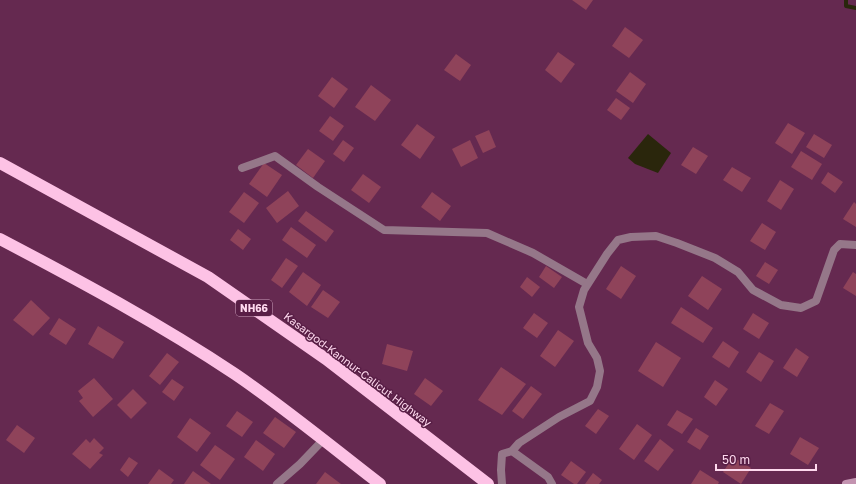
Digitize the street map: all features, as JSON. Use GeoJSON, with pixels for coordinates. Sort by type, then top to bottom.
{"type":"FeatureCollection","features":[{"type":"Feature","properties":{"kind":"highway","name":"Kasargod-Kannur-Calicut Highway"},"geometry":{"type":"LineString","coordinates":[[0,163],[208,277],[326,359],[488,484]]}},
{"type":"Feature","properties":{"kind":"highway"},"geometry":{"type":"LineString","coordinates":[[0,240],[56,268],[176,337],[235,374],[380,484]]}},
{"type":"Feature","properties":{"kind":"street"},"geometry":{"type":"LineString","coordinates":[[242,168],[275,156],[318,187],[384,230],[487,233],[533,252],[587,284]]}},
{"type":"Feature","properties":{"kind":"street"},"geometry":{"type":"LineString","coordinates":[[502,484],[500,470],[502,454],[512,451],[519,443],[540,428],[590,401],[597,387],[600,371],[598,358],[588,343],[578,308],[587,284],[618,240],[631,237],[656,236],[715,258],[738,272],[753,290],[763,297],[781,305],[801,308],[816,301],[834,250],[840,244],[856,245]]}},
{"type":"Feature","properties":{"kind":"street"},"geometry":{"type":"LineString","coordinates":[[277,484],[300,464],[323,440]]}},
{"type":"Feature","properties":{"kind":"street"},"geometry":{"type":"LineString","coordinates":[[512,451],[548,477],[552,484]]}},
{"type":"Feature","properties":{"kind":"street"},"geometry":{"type":"LineString","coordinates":[[846,484],[856,482]]}},
{"type":"Feature","properties":{"kind":"shaded area"},"geometry":{"type":"Polygon","coordinates":[[[648,134],[671,153],[658,173],[635,164],[628,158],[648,134]]]}},
{"type":"Feature","properties":{"kind":"building"},"geometry":{"type":"Polygon","coordinates":[[[572,0],[593,0],[586,10],[572,0]]]}},
{"type":"Feature","properties":{"kind":"building"},"geometry":{"type":"Polygon","coordinates":[[[625,27],[643,40],[629,58],[612,46],[625,27]]]}},
{"type":"Feature","properties":{"kind":"building"},"geometry":{"type":"Polygon","coordinates":[[[558,52],[575,64],[561,83],[545,70],[558,52]]]}},
{"type":"Feature","properties":{"kind":"building"},"geometry":{"type":"Polygon","coordinates":[[[456,54],[471,65],[460,81],[444,70],[456,54]]]}},
{"type":"Feature","properties":{"kind":"building"},"geometry":{"type":"Polygon","coordinates":[[[630,72],[646,84],[633,103],[616,91],[630,72]]]}},
{"type":"Feature","properties":{"kind":"building"},"geometry":{"type":"Polygon","coordinates":[[[332,77],[348,89],[334,108],[318,96],[332,77]]]}},
{"type":"Feature","properties":{"kind":"building"},"geometry":{"type":"Polygon","coordinates":[[[371,85],[391,100],[375,121],[355,107],[371,85]]]}},
{"type":"Feature","properties":{"kind":"building"},"geometry":{"type":"Polygon","coordinates":[[[616,98],[630,108],[621,120],[607,110],[616,98]]]}},
{"type":"Feature","properties":{"kind":"building"},"geometry":{"type":"Polygon","coordinates":[[[330,116],[344,126],[333,141],[319,131],[330,116]]]}},
{"type":"Feature","properties":{"kind":"building"},"geometry":{"type":"Polygon","coordinates":[[[788,123],[805,133],[792,154],[775,143],[788,123]]]}},
{"type":"Feature","properties":{"kind":"building"},"geometry":{"type":"Polygon","coordinates":[[[417,124],[435,137],[420,159],[401,145],[417,124]]]}},
{"type":"Feature","properties":{"kind":"building"},"geometry":{"type":"Polygon","coordinates":[[[489,130],[496,147],[483,153],[475,136],[489,130]]]}},
{"type":"Feature","properties":{"kind":"building"},"geometry":{"type":"Polygon","coordinates":[[[814,134],[832,145],[824,158],[806,147],[814,134]]]}},
{"type":"Feature","properties":{"kind":"building"},"geometry":{"type":"Polygon","coordinates":[[[343,140],[354,148],[344,162],[333,154],[343,140]]]}},
{"type":"Feature","properties":{"kind":"building"},"geometry":{"type":"Polygon","coordinates":[[[470,140],[478,158],[461,167],[452,149],[470,140]]]}},
{"type":"Feature","properties":{"kind":"building"},"geometry":{"type":"Polygon","coordinates":[[[693,147],[708,156],[696,174],[681,165],[693,147]]]}},
{"type":"Feature","properties":{"kind":"building"},"geometry":{"type":"Polygon","coordinates":[[[308,149],[325,161],[313,178],[296,165],[308,149]]]}},
{"type":"Feature","properties":{"kind":"building"},"geometry":{"type":"Polygon","coordinates":[[[801,151],[822,164],[812,180],[791,167],[801,151]]]}},
{"type":"Feature","properties":{"kind":"building"},"geometry":{"type":"Polygon","coordinates":[[[264,163],[282,175],[267,197],[249,184],[264,163]]]}},
{"type":"Feature","properties":{"kind":"building"},"geometry":{"type":"Polygon","coordinates":[[[732,167],[751,178],[742,192],[723,180],[732,167]]]}},
{"type":"Feature","properties":{"kind":"building"},"geometry":{"type":"Polygon","coordinates":[[[828,172],[843,182],[835,193],[821,183],[828,172]]]}},
{"type":"Feature","properties":{"kind":"building"},"geometry":{"type":"Polygon","coordinates":[[[363,174],[381,187],[369,203],[351,190],[363,174]]]}},
{"type":"Feature","properties":{"kind":"building"},"geometry":{"type":"Polygon","coordinates":[[[780,180],[794,189],[781,210],[767,201],[780,180]]]}},
{"type":"Feature","properties":{"kind":"building"},"geometry":{"type":"Polygon","coordinates":[[[288,191],[299,206],[277,223],[266,208],[288,191]]]}},
{"type":"Feature","properties":{"kind":"building"},"geometry":{"type":"Polygon","coordinates":[[[244,192],[259,203],[244,223],[229,212],[244,192]]]}},
{"type":"Feature","properties":{"kind":"building"},"geometry":{"type":"Polygon","coordinates":[[[432,192],[451,206],[440,221],[421,207],[432,192]]]}},
{"type":"Feature","properties":{"kind":"building"},"geometry":{"type":"Polygon","coordinates":[[[854,202],[856,204],[856,227],[843,219],[854,202]]]}},
{"type":"Feature","properties":{"kind":"building"},"geometry":{"type":"Polygon","coordinates":[[[306,211],[334,231],[326,242],[298,221],[306,211]]]}},
{"type":"Feature","properties":{"kind":"building"},"geometry":{"type":"Polygon","coordinates":[[[762,223],[776,232],[765,250],[750,241],[762,223]]]}},
{"type":"Feature","properties":{"kind":"building"},"geometry":{"type":"Polygon","coordinates":[[[291,227],[316,245],[307,258],[282,240],[291,227]]]}},
{"type":"Feature","properties":{"kind":"building"},"geometry":{"type":"Polygon","coordinates":[[[238,229],[251,239],[243,250],[230,240],[238,229]]]}},
{"type":"Feature","properties":{"kind":"building"},"geometry":{"type":"Polygon","coordinates":[[[286,258],[298,266],[282,288],[271,280],[286,258]]]}},
{"type":"Feature","properties":{"kind":"building"},"geometry":{"type":"Polygon","coordinates":[[[765,262],[778,270],[769,284],[756,276],[765,262]]]}},
{"type":"Feature","properties":{"kind":"building"},"geometry":{"type":"Polygon","coordinates":[[[546,266],[562,277],[554,288],[539,277],[546,266]]]}},
{"type":"Feature","properties":{"kind":"building"},"geometry":{"type":"Polygon","coordinates":[[[621,266],[636,276],[621,299],[606,289],[621,266]]]}},
{"type":"Feature","properties":{"kind":"building"},"geometry":{"type":"Polygon","coordinates":[[[303,272],[321,285],[307,306],[289,292],[303,272]]]}},
{"type":"Feature","properties":{"kind":"building"},"geometry":{"type":"Polygon","coordinates":[[[853,272],[856,274],[856,296],[843,288],[853,272]]]}},
{"type":"Feature","properties":{"kind":"building"},"geometry":{"type":"Polygon","coordinates":[[[702,276],[722,289],[708,310],[688,296],[702,276]]]}},
{"type":"Feature","properties":{"kind":"building"},"geometry":{"type":"Polygon","coordinates":[[[527,277],[540,287],[532,297],[520,287],[527,277]]]}},
{"type":"Feature","properties":{"kind":"building"},"geometry":{"type":"Polygon","coordinates":[[[323,290],[340,302],[328,318],[311,307],[323,290]]]}},
{"type":"Feature","properties":{"kind":"building"},"geometry":{"type":"Polygon","coordinates":[[[31,300],[50,318],[33,336],[13,320],[31,300]]]}},
{"type":"Feature","properties":{"kind":"building"},"geometry":{"type":"Polygon","coordinates":[[[681,307],[713,328],[703,343],[671,323],[681,307]]]}},
{"type":"Feature","properties":{"kind":"building"},"geometry":{"type":"Polygon","coordinates":[[[534,313],[548,323],[537,338],[523,328],[534,313]]]}},
{"type":"Feature","properties":{"kind":"building"},"geometry":{"type":"Polygon","coordinates":[[[753,313],[769,323],[759,339],[743,329],[753,313]]]}},
{"type":"Feature","properties":{"kind":"building"},"geometry":{"type":"Polygon","coordinates":[[[59,318],[76,329],[66,345],[49,334],[59,318]]]}},
{"type":"Feature","properties":{"kind":"building"},"geometry":{"type":"Polygon","coordinates":[[[98,326],[124,342],[113,359],[88,344],[98,326]]]}},
{"type":"Feature","properties":{"kind":"building"},"geometry":{"type":"Polygon","coordinates":[[[558,330],[574,341],[555,367],[540,356],[558,330]]]}},
{"type":"Feature","properties":{"kind":"building"},"geometry":{"type":"Polygon","coordinates":[[[723,341],[739,352],[729,368],[712,357],[723,341]]]}},
{"type":"Feature","properties":{"kind":"building"},"geometry":{"type":"Polygon","coordinates":[[[656,342],[681,358],[663,387],[638,371],[656,342]]]}},
{"type":"Feature","properties":{"kind":"building"},"geometry":{"type":"Polygon","coordinates":[[[387,344],[413,351],[407,371],[382,364],[387,344]]]}},
{"type":"Feature","properties":{"kind":"building"},"geometry":{"type":"Polygon","coordinates":[[[796,348],[809,357],[797,377],[783,368],[796,348]]]}},
{"type":"Feature","properties":{"kind":"building"},"geometry":{"type":"Polygon","coordinates":[[[759,352],[774,361],[761,382],[746,372],[759,352]]]}},
{"type":"Feature","properties":{"kind":"building"},"geometry":{"type":"Polygon","coordinates":[[[167,353],[179,362],[160,385],[149,376],[167,353]]]}},
{"type":"Feature","properties":{"kind":"building"},"geometry":{"type":"Polygon","coordinates":[[[501,367],[526,384],[502,415],[478,400],[501,367]]]}},
{"type":"Feature","properties":{"kind":"building"},"geometry":{"type":"Polygon","coordinates":[[[94,378],[113,399],[93,417],[79,401],[83,398],[78,391],[94,378]]]}},
{"type":"Feature","properties":{"kind":"building"},"geometry":{"type":"Polygon","coordinates":[[[425,378],[443,391],[431,406],[414,394],[425,378]]]}},
{"type":"Feature","properties":{"kind":"building"},"geometry":{"type":"Polygon","coordinates":[[[172,379],[184,387],[174,401],[162,392],[172,379]]]}},
{"type":"Feature","properties":{"kind":"building"},"geometry":{"type":"Polygon","coordinates":[[[715,380],[728,389],[716,406],[704,397],[715,380]]]}},
{"type":"Feature","properties":{"kind":"building"},"geometry":{"type":"Polygon","coordinates":[[[531,386],[542,394],[523,419],[512,411],[531,386]]]}},
{"type":"Feature","properties":{"kind":"building"},"geometry":{"type":"Polygon","coordinates":[[[133,389],[147,403],[131,419],[117,405],[133,389]]]}},
{"type":"Feature","properties":{"kind":"building"},"geometry":{"type":"Polygon","coordinates":[[[770,403],[784,411],[769,434],[755,426],[770,403]]]}},
{"type":"Feature","properties":{"kind":"building"},"geometry":{"type":"Polygon","coordinates":[[[598,409],[609,416],[596,434],[585,426],[598,409]]]}},
{"type":"Feature","properties":{"kind":"building"},"geometry":{"type":"Polygon","coordinates":[[[677,410],[693,419],[682,434],[667,425],[677,410]]]}},
{"type":"Feature","properties":{"kind":"building"},"geometry":{"type":"Polygon","coordinates":[[[237,411],[253,422],[242,437],[226,426],[237,411]]]}},
{"type":"Feature","properties":{"kind":"building"},"geometry":{"type":"Polygon","coordinates":[[[275,417],[296,432],[284,448],[263,433],[275,417]]]}},
{"type":"Feature","properties":{"kind":"building"},"geometry":{"type":"Polygon","coordinates":[[[190,418],[211,433],[197,452],[177,437],[190,418]]]}},
{"type":"Feature","properties":{"kind":"building"},"geometry":{"type":"Polygon","coordinates":[[[637,424],[652,435],[634,460],[619,449],[637,424]]]}},
{"type":"Feature","properties":{"kind":"building"},"geometry":{"type":"Polygon","coordinates":[[[17,425],[35,438],[24,453],[6,440],[17,425]]]}},
{"type":"Feature","properties":{"kind":"building"},"geometry":{"type":"Polygon","coordinates":[[[696,428],[709,436],[700,450],[687,442],[696,428]]]}},
{"type":"Feature","properties":{"kind":"building"},"geometry":{"type":"Polygon","coordinates":[[[800,437],[819,448],[808,465],[790,454],[800,437]]]}},
{"type":"Feature","properties":{"kind":"building"},"geometry":{"type":"Polygon","coordinates":[[[94,438],[104,448],[99,453],[103,455],[90,469],[72,454],[86,439],[90,443],[94,438]]]}},
{"type":"Feature","properties":{"kind":"building"},"geometry":{"type":"Polygon","coordinates":[[[660,439],[674,450],[658,471],[644,461],[660,439]]]}},
{"type":"Feature","properties":{"kind":"building"},"geometry":{"type":"Polygon","coordinates":[[[256,440],[275,454],[263,471],[244,457],[256,440]]]}},
{"type":"Feature","properties":{"kind":"building"},"geometry":{"type":"Polygon","coordinates":[[[215,445],[235,459],[220,480],[200,465],[215,445]]]}},
{"type":"Feature","properties":{"kind":"building"},"geometry":{"type":"Polygon","coordinates":[[[129,457],[138,463],[128,477],[120,470],[129,457]]]}},
{"type":"Feature","properties":{"kind":"building"},"geometry":{"type":"Polygon","coordinates":[[[733,457],[751,468],[741,484],[723,472],[733,457]]]}},
{"type":"Feature","properties":{"kind":"building"},"geometry":{"type":"Polygon","coordinates":[[[571,461],[586,472],[577,484],[574,484],[561,475],[571,461]]]}},
{"type":"Feature","properties":{"kind":"building"},"geometry":{"type":"Polygon","coordinates":[[[159,469],[174,480],[171,484],[148,484],[159,469]]]}},
{"type":"Feature","properties":{"kind":"building"},"geometry":{"type":"Polygon","coordinates":[[[700,470],[719,482],[718,484],[691,484],[700,470]]]}},
{"type":"Feature","properties":{"kind":"building"},"geometry":{"type":"Polygon","coordinates":[[[193,471],[211,484],[184,484],[193,471]]]}},
{"type":"Feature","properties":{"kind":"building"},"geometry":{"type":"Polygon","coordinates":[[[325,472],[341,484],[316,484],[325,472]]]}},
{"type":"Feature","properties":{"kind":"building"},"geometry":{"type":"Polygon","coordinates":[[[593,473],[602,480],[599,484],[585,484],[593,473]]]}},
{"type":"Feature","properties":{"kind":"waterway"},"geometry":{"type":"LineString","coordinates":[[846,0],[846,6],[856,8]]}}]}
